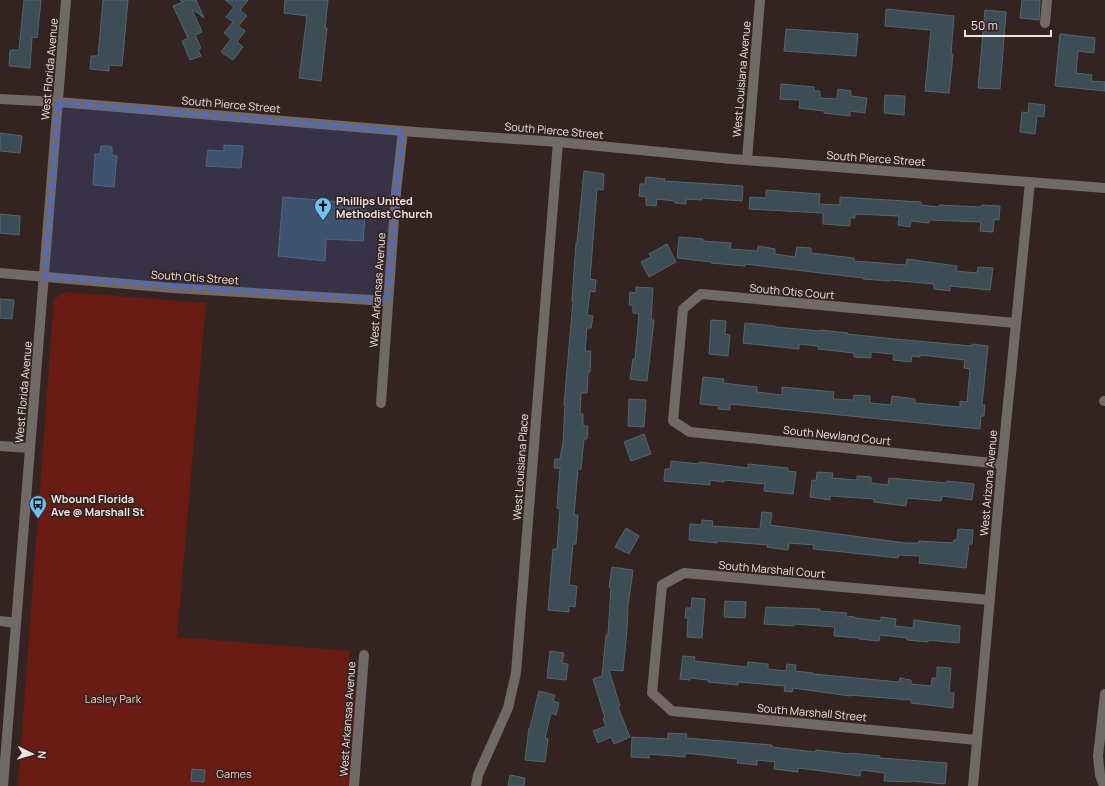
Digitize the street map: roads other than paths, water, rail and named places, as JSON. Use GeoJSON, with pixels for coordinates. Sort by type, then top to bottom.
{"type":"FeatureCollection","features":[{"type":"Feature","properties":{"kind":"street","name":"West Florida Avenue"},"geometry":{"type":"LineString","coordinates":[[3,786],[66,0]]}},
{"type":"Feature","properties":{"kind":"street","name":"West Louisiana Avenue"},"geometry":{"type":"LineString","coordinates":[[746,160],[760,0]]}},
{"type":"Feature","properties":{"kind":"street"},"geometry":{"type":"LineString","coordinates":[[1045,23],[1047,0]]}},
{"type":"Feature","properties":{"kind":"street","name":"South Pierce Street"},"geometry":{"type":"LineString","coordinates":[[0,99],[58,102],[403,131],[558,142],[746,160],[1105,188]]}},
{"type":"Feature","properties":{"kind":"street","name":"West Arkansas Avenue"},"geometry":{"type":"LineString","coordinates":[[382,403],[396,192],[403,131]]}},
{"type":"Feature","properties":{"kind":"street","name":"West Louisiana Place"},"geometry":{"type":"LineString","coordinates":[[476,786],[478,775],[508,708],[516,673],[558,142]]}},
{"type":"Feature","properties":{"kind":"street","name":"West Arizona Avenue"},"geometry":{"type":"LineString","coordinates":[[972,786],[1015,323],[1030,182]]}},
{"type":"Feature","properties":{"kind":"street","name":"South Otis Street"},"geometry":{"type":"LineString","coordinates":[[0,273],[173,288],[388,301]]}},
{"type":"Feature","properties":{"kind":"street","name":"South Otis Court"},"geometry":{"type":"LineString","coordinates":[[673,421],[683,309],[701,294],[1015,323]]}},
{"type":"Feature","properties":{"kind":"street","name":"South Newland Court"},"geometry":{"type":"LineString","coordinates":[[673,421],[690,432],[1002,464]]}},
{"type":"Feature","properties":{"kind":"street"},"geometry":{"type":"LineString","coordinates":[[0,446],[30,448]]}},
{"type":"Feature","properties":{"kind":"street","name":"South Marshall Court"},"geometry":{"type":"LineString","coordinates":[[652,693],[662,586],[684,573],[990,600]]}},
{"type":"Feature","properties":{"kind":"street"},"geometry":{"type":"LineString","coordinates":[[0,622],[16,623]]}},
{"type":"Feature","properties":{"kind":"street","name":"West Arkansas Avenue"},"geometry":{"type":"LineString","coordinates":[[354,786],[364,654]]}},
{"type":"Feature","properties":{"kind":"street","name":"South Marshall Street"},"geometry":{"type":"LineString","coordinates":[[652,693],[672,711],[977,740]]}},
{"type":"Feature","properties":{"kind":"street"},"geometry":{"type":"LineString","coordinates":[[1104,786],[1100,775],[1098,756],[1105,694]]}},
{"type":"Feature","properties":{"kind":"place","name":"Phillips United Methodist Church"},"geometry":{"type":"Point","coordinates":[323,221]}},
{"type":"Feature","properties":{"kind":"place","name":"Wbound Florida Ave @ Marshall St"},"geometry":{"type":"Point","coordinates":[38,519]}},
{"type":"Feature","properties":{"kind":"park label","name":"Lasley Park"},"geometry":{"type":"Point","coordinates":[113,698]}},
{"type":"Feature","properties":{"kind":"park label","name":"Games"},"geometry":{"type":"Point","coordinates":[234,773]}}]}
